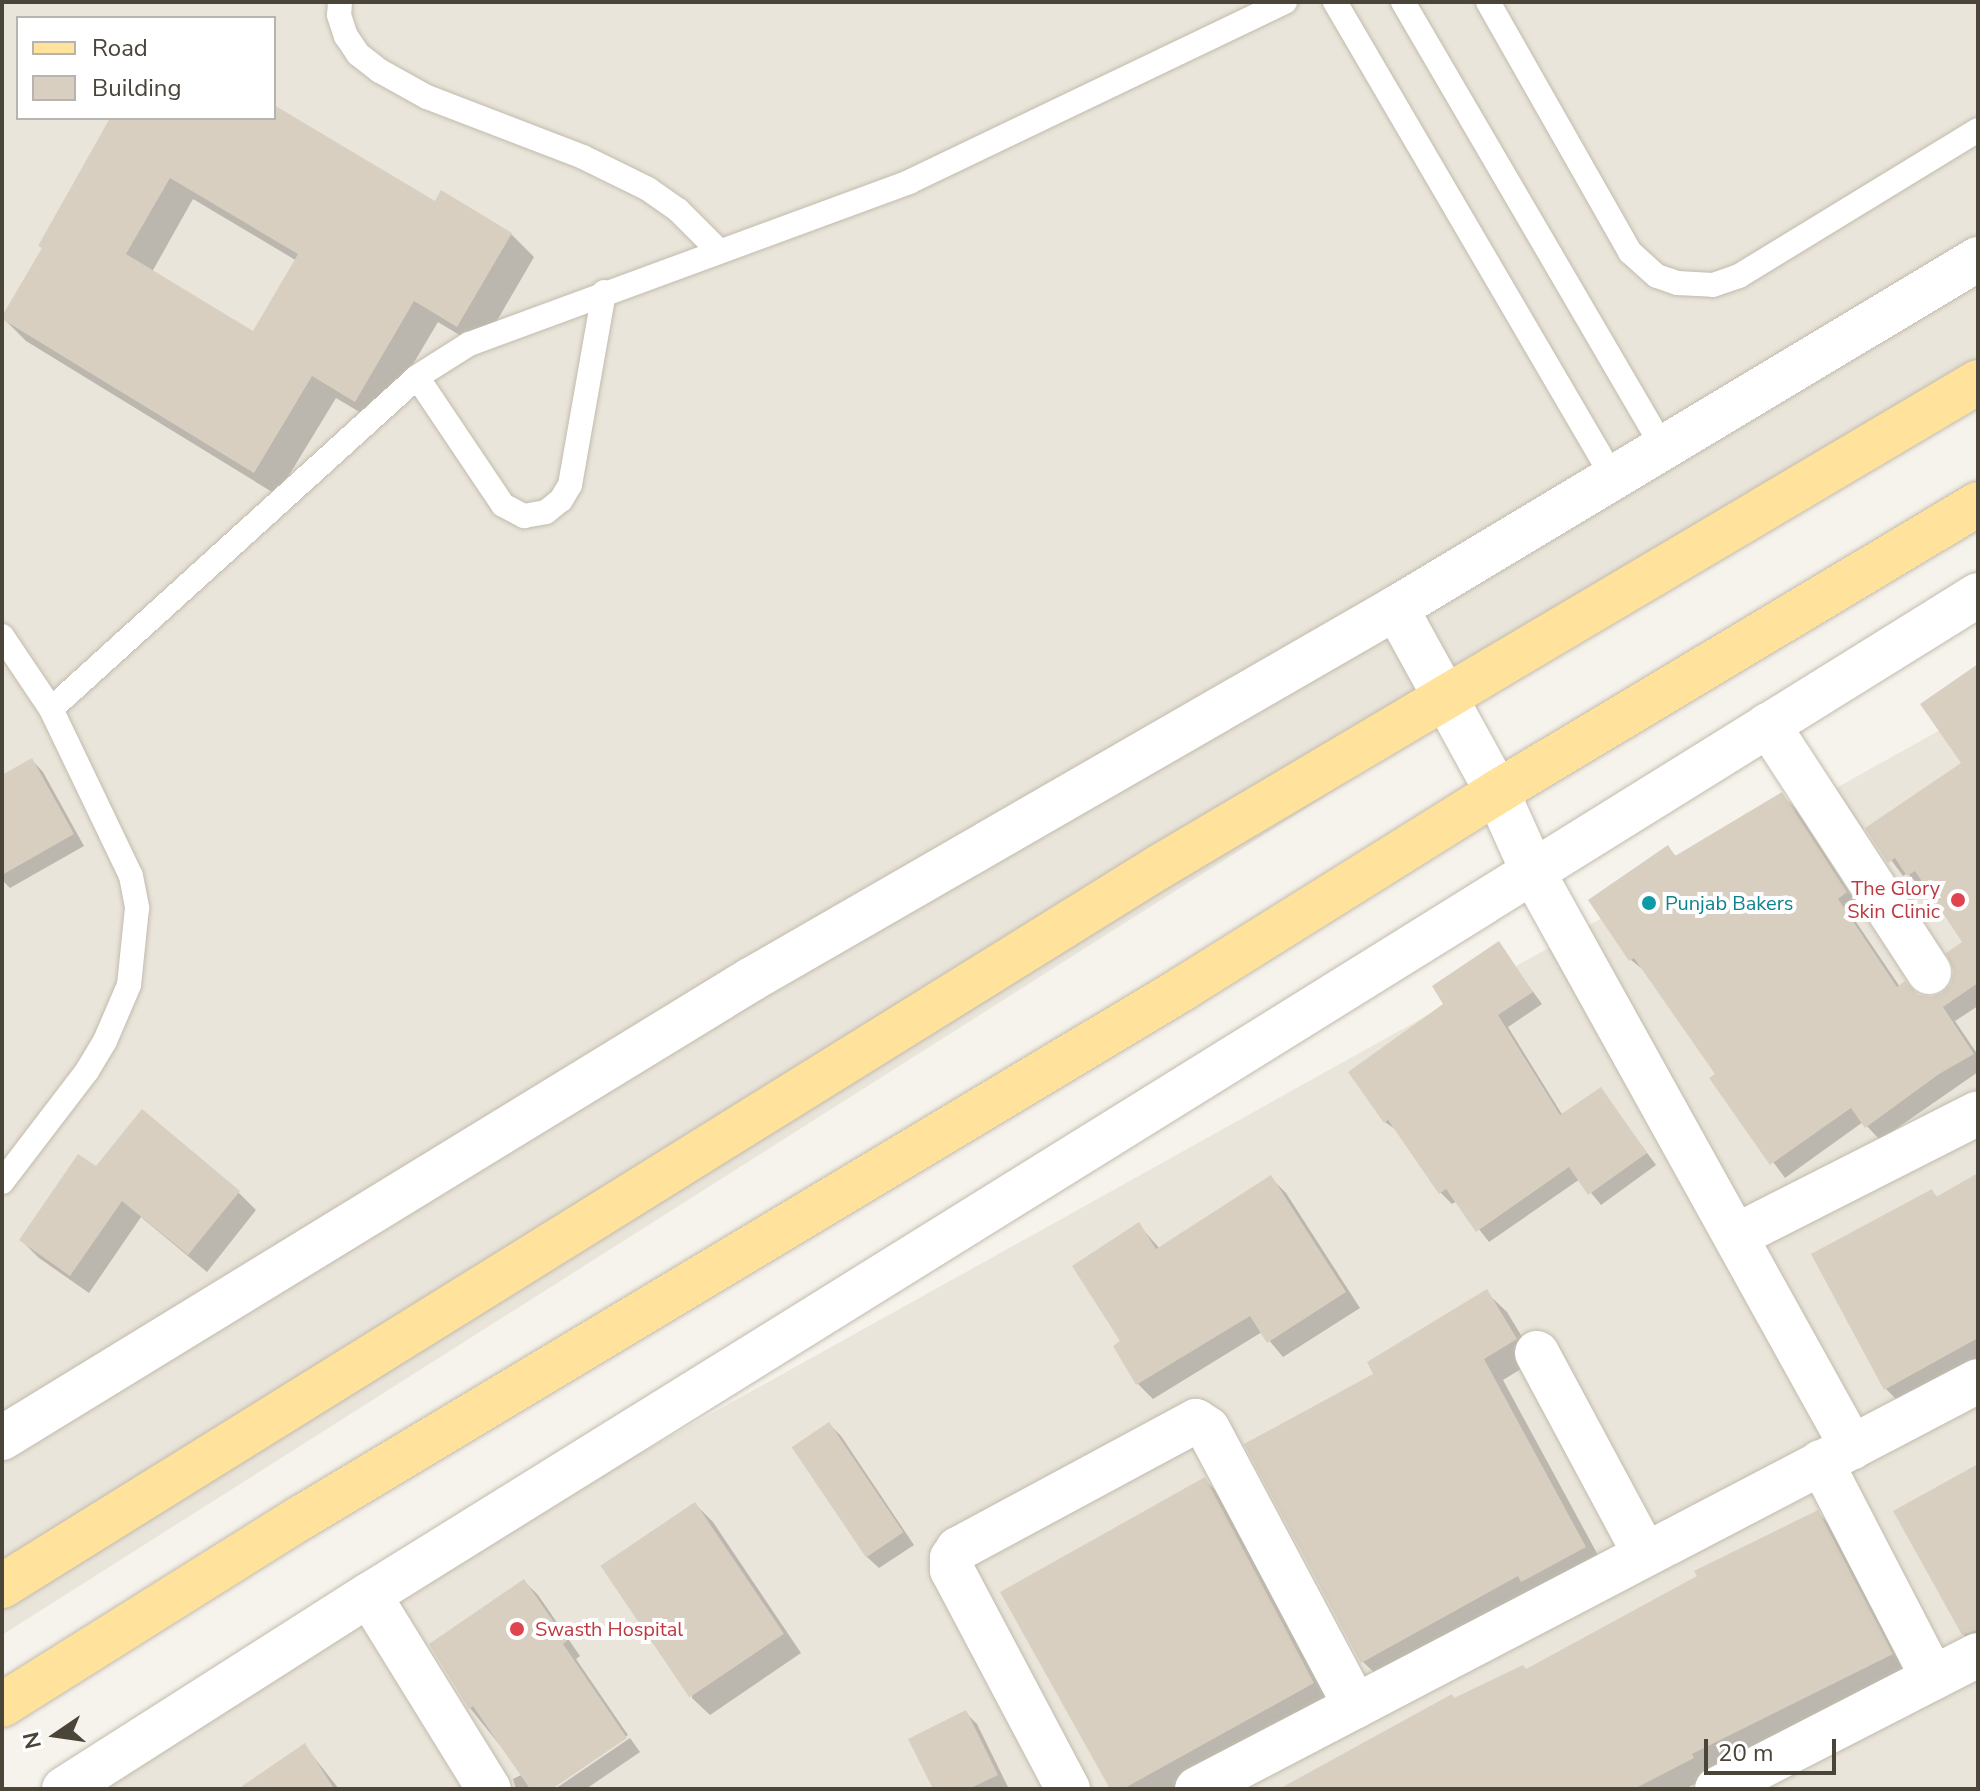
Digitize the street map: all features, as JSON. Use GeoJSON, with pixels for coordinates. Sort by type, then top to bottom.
{"type":"FeatureCollection","features":[{"type":"Feature","properties":{"kind":"main road"},"geometry":{"type":"LineString","coordinates":[[2,1586],[1159,867],[1978,382]]}},
{"type":"Feature","properties":{"kind":"main road"},"geometry":{"type":"LineString","coordinates":[[2,1705],[302,1517],[1169,997],[1497,792],[1978,504]]}},
{"type":"Feature","properties":{"kind":"street"},"geometry":{"type":"LineString","coordinates":[[2,1438],[752,979],[1396,608],[1978,259]]}},
{"type":"Feature","properties":{"kind":"street"},"geometry":{"type":"LineString","coordinates":[[64,1789],[369,1595],[1978,595]]}},
{"type":"Feature","properties":{"kind":"street"},"geometry":{"type":"LineString","coordinates":[[1396,608],[1497,792],[1533,872],[1736,1236],[1837,1454],[1933,1678]]}},
{"type":"Feature","properties":{"kind":"street"},"geometry":{"type":"LineString","coordinates":[[1768,725],[1929,972]]}},
{"type":"Feature","properties":{"kind":"street"},"geometry":{"type":"LineString","coordinates":[[1736,1236],[1978,1113]]}},
{"type":"Feature","properties":{"kind":"street"},"geometry":{"type":"LineString","coordinates":[[1537,1353],[1645,1554]]}},
{"type":"Feature","properties":{"kind":"street"},"geometry":{"type":"LineString","coordinates":[[1197,1789],[1978,1381]]}},
{"type":"Feature","properties":{"kind":"street"},"geometry":{"type":"LineString","coordinates":[[1068,1789],[952,1570],[952,1558],[972,1542],[1196,1421],[1208,1429],[1355,1706]]}},
{"type":"Feature","properties":{"kind":"street"},"geometry":{"type":"LineString","coordinates":[[369,1595],[489,1789]]}},
{"type":"Feature","properties":{"kind":"street"},"geometry":{"type":"LineString","coordinates":[[1717,1789],[1978,1655]]}},
{"type":"Feature","properties":{"kind":"lane"},"geometry":{"type":"LineString","coordinates":[[340,2],[339,15],[346,36],[358,54],[380,71],[427,97],[583,157],[648,189],[678,210],[719,251]]}},
{"type":"Feature","properties":{"kind":"lane"},"geometry":{"type":"LineString","coordinates":[[51,709],[417,377],[469,344],[909,182],[1285,2]]}},
{"type":"Feature","properties":{"kind":"lane"},"geometry":{"type":"LineString","coordinates":[[1335,2],[1614,479]]}},
{"type":"Feature","properties":{"kind":"lane"},"geometry":{"type":"LineString","coordinates":[[1403,2],[1664,449]]}},
{"type":"Feature","properties":{"kind":"lane"},"geometry":{"type":"LineString","coordinates":[[1488,2],[1630,252],[1657,276],[1677,283],[1713,285],[1739,276],[1978,130]]}},
{"type":"Feature","properties":{"kind":"lane"},"geometry":{"type":"LineString","coordinates":[[417,377],[503,505],[524,516],[546,512],[561,500],[570,485],[604,292]]}},
{"type":"Feature","properties":{"kind":"lane"},"geometry":{"type":"LineString","coordinates":[[2,636],[51,709],[131,876],[137,908],[136,944],[129,985],[105,1041],[87,1071],[2,1182]]}},
{"type":"Feature","properties":{"kind":"shaded area"},"geometry":{"type":"Polygon","coordinates":[[[2,2],[1978,2],[1978,382],[2,1635],[2,2]]]}},
{"type":"Feature","properties":{"kind":"shaded area"},"geometry":{"type":"Polygon","coordinates":[[[1978,709],[1978,1789],[68,1789],[371,1603],[1978,709]]]}},
{"type":"Feature","properties":{"kind":"building"},"geometry":{"type":"Polygon","coordinates":[[[276,106],[435,201],[441,190],[512,233],[457,327],[414,301],[355,402],[312,376],[254,473],[2,319],[42,248],[38,246],[109,120],[276,120],[276,106]],[[170,178],[126,254],[253,331],[298,254],[170,178]]]}},
{"type":"Feature","properties":{"kind":"building"},"geometry":{"type":"Polygon","coordinates":[[[1978,664],[1978,983],[1943,1007],[1974,1054],[1939,1074],[1865,1128],[1851,1108],[1770,1165],[1709,1078],[1715,1074],[1634,958],[1629,961],[1588,900],[1668,845],[1675,856],[1782,792],[1847,892],[1838,899],[1897,987],[1905,981],[1918,995],[1931,997],[1942,993],[1951,984],[1954,971],[1946,953],[1962,942],[1915,871],[1907,876],[1895,858],[1888,863],[1865,828],[1961,763],[1920,704],[1978,664]]]}},
{"type":"Feature","properties":{"kind":"building"},"geometry":{"type":"Polygon","coordinates":[[[32,758],[74,834],[2,875],[2,775],[32,758]]]}},
{"type":"Feature","properties":{"kind":"building"},"geometry":{"type":"Polygon","coordinates":[[[1499,941],[1533,992],[1498,1015],[1560,1115],[1601,1087],[1647,1153],[1588,1195],[1569,1167],[1476,1232],[1446,1189],[1439,1194],[1388,1120],[1384,1123],[1348,1072],[1443,1004],[1432,986],[1499,941]]]}},
{"type":"Feature","properties":{"kind":"building"},"geometry":{"type":"Polygon","coordinates":[[[142,1109],[240,1191],[188,1255],[122,1201],[70,1276],[19,1240],[78,1154],[96,1166],[142,1109]]]}},
{"type":"Feature","properties":{"kind":"building"},"geometry":{"type":"Polygon","coordinates":[[[1978,1173],[1978,1338],[1884,1390],[1811,1254],[1932,1189],[1936,1197],[1978,1173]]]}},
{"type":"Feature","properties":{"kind":"building"},"geometry":{"type":"Polygon","coordinates":[[[1271,1175],[1346,1292],[1267,1343],[1250,1316],[1136,1385],[1113,1346],[1120,1341],[1072,1266],[1139,1222],[1156,1249],[1271,1175]]]}},
{"type":"Feature","properties":{"kind":"building"},"geometry":{"type":"Polygon","coordinates":[[[1487,1289],[1517,1339],[1484,1359],[1586,1547],[1521,1582],[1518,1576],[1361,1663],[1244,1444],[1373,1374],[1367,1362],[1487,1289]]]}},
{"type":"Feature","properties":{"kind":"building"},"geometry":{"type":"Polygon","coordinates":[[[829,1422],[903,1532],[866,1557],[792,1447],[829,1422]]]}},
{"type":"Feature","properties":{"kind":"building"},"geometry":{"type":"Polygon","coordinates":[[[1978,1464],[1978,1630],[1962,1635],[1893,1511],[1978,1464]]]}},
{"type":"Feature","properties":{"kind":"building"},"geometry":{"type":"Polygon","coordinates":[[[1205,1477],[1314,1683],[1123,1789],[1110,1789],[1000,1592],[1205,1477]]]}},
{"type":"Feature","properties":{"kind":"building"},"geometry":{"type":"Polygon","coordinates":[[[695,1502],[784,1634],[689,1698],[600,1566],[695,1502]]]}},
{"type":"Feature","properties":{"kind":"building"},"geometry":{"type":"Polygon","coordinates":[[[1818,1510],[1893,1654],[1692,1754],[1694,1758],[1634,1789],[1279,1789],[1452,1694],[1454,1698],[1523,1665],[1526,1669],[1697,1576],[1694,1571],[1818,1510]]]}},
{"type":"Feature","properties":{"kind":"building"},"geometry":{"type":"Polygon","coordinates":[[[524,1579],[567,1641],[563,1644],[627,1738],[552,1789],[530,1789],[473,1706],[469,1709],[429,1644],[524,1579]]]}},
{"type":"Feature","properties":{"kind":"building"},"geometry":{"type":"Polygon","coordinates":[[[966,1710],[998,1775],[969,1789],[933,1789],[908,1739],[966,1710]]]}},
{"type":"Feature","properties":{"kind":"building"},"geometry":{"type":"Polygon","coordinates":[[[305,1743],[334,1789],[238,1789],[305,1743]]]}},
{"type":"Feature","properties":{"kind":"place","name":"The Glory Skin Clinic"},"geometry":{"type":"Point","coordinates":[1958,900]}},
{"type":"Feature","properties":{"kind":"place","name":"Punjab Bakers"},"geometry":{"type":"Point","coordinates":[1649,903]}},
{"type":"Feature","properties":{"kind":"place","name":"Swasth Hospital"},"geometry":{"type":"Point","coordinates":[517,1629]}}]}
